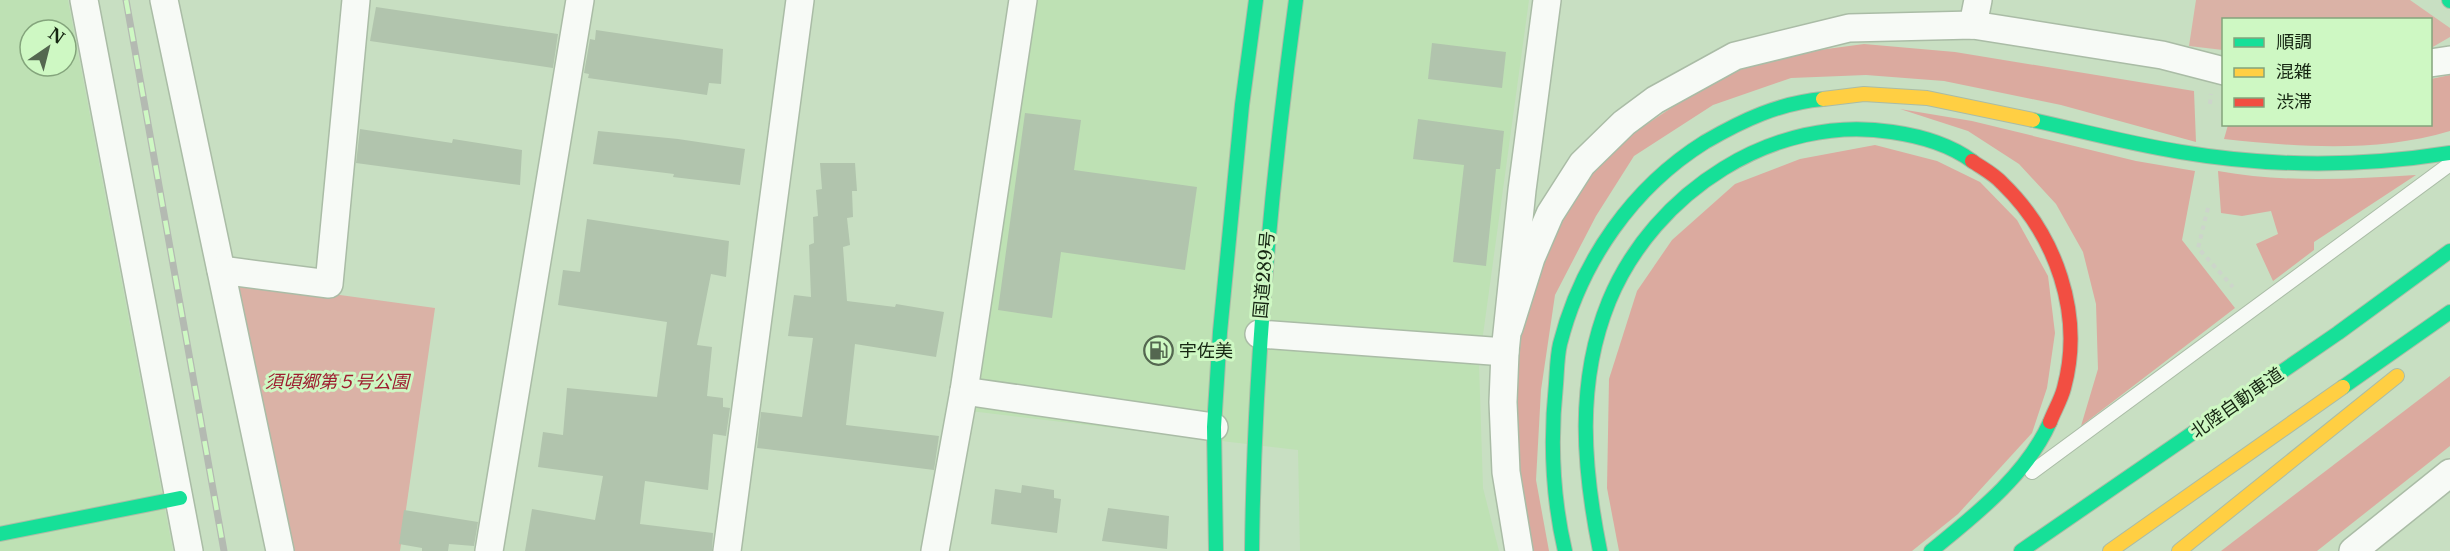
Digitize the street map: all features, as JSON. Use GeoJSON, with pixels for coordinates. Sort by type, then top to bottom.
{"type":"FeatureCollection","features":[{"type":"Feature","properties":{"kind":"main road"},"geometry":{"type":"LineString","coordinates":[[1216,551],[1214,427],[1229,232],[1256,0]]}},
{"type":"Feature","properties":{"kind":"main road","name":"国道289号"},"geometry":{"type":"LineString","coordinates":[[1252,551],[1259,334],[1280,116],[1296,0]]}},
{"type":"Feature","properties":{"kind":"main road"},"geometry":{"type":"LineString","coordinates":[[1565,551],[1552,474],[1552,412],[1560,346],[1576,295],[1598,250],[1627,209],[1661,173],[1702,141],[1746,117],[1795,101],[1847,94],[1901,96],[1959,104],[2179,152],[2258,162],[2336,164],[2404,162],[2450,153]]}},
{"type":"Feature","properties":{"kind":"main road"},"geometry":{"type":"LineString","coordinates":[[1600,551],[1590,507],[1584,458],[1585,405],[1593,351],[1605,314],[1630,262],[1655,225],[1684,196],[1719,168],[1758,147],[1799,135],[1839,128],[1881,128],[1919,136],[1951,148],[1986,168],[2015,194],[2041,227],[2059,266],[2070,307],[2071,350],[2063,393],[2040,441],[2021,469],[1986,506],[1931,551]]}},
{"type":"Feature","properties":{"kind":"main road","name":"北陸自動車道"},"geometry":{"type":"LineString","coordinates":[[2021,551],[2328,340],[2450,251]]}},
{"type":"Feature","properties":{"kind":"main road"},"geometry":{"type":"LineString","coordinates":[[2110,551],[2450,312]]}},
{"type":"Feature","properties":{"kind":"main road"},"geometry":{"type":"LineString","coordinates":[[2180,551],[2404,369]]}},
{"type":"Feature","properties":{"kind":"main road"},"geometry":{"type":"LineString","coordinates":[[0,534],[180,498]]}},
{"type":"Feature","properties":{"kind":"street"},"geometry":{"type":"LineString","coordinates":[[84,0],[189,551]]}},
{"type":"Feature","properties":{"kind":"street"},"geometry":{"type":"LineString","coordinates":[[164,0],[280,551]]}},
{"type":"Feature","properties":{"kind":"street"},"geometry":{"type":"LineString","coordinates":[[221,270],[329,284],[356,0]]}},
{"type":"Feature","properties":{"kind":"street"},"geometry":{"type":"LineString","coordinates":[[489,551],[580,0]]}},
{"type":"Feature","properties":{"kind":"street"},"geometry":{"type":"LineString","coordinates":[[727,551],[800,0]]}},
{"type":"Feature","properties":{"kind":"street"},"geometry":{"type":"LineString","coordinates":[[935,551],[964,391],[1023,0]]}},
{"type":"Feature","properties":{"kind":"street"},"geometry":{"type":"LineString","coordinates":[[1519,551],[1506,472],[1503,402],[1522,190],[1547,0]]}},
{"type":"Feature","properties":{"kind":"street"},"geometry":{"type":"LineString","coordinates":[[1507,340],[1531,258],[1550,214],[1582,164],[1624,123],[1655,100],[1735,56],[1849,28],[1975,13],[2222,71]]}},
{"type":"Feature","properties":{"kind":"street"},"geometry":{"type":"LineString","coordinates":[[2432,63],[2450,60]]}},
{"type":"Feature","properties":{"kind":"street"},"geometry":{"type":"LineString","coordinates":[[1259,334],[1507,340]]}},
{"type":"Feature","properties":{"kind":"street"},"geometry":{"type":"LineString","coordinates":[[964,391],[1214,427]]}},
{"type":"Feature","properties":{"kind":"street"},"geometry":{"type":"LineString","coordinates":[[2353,551],[2450,473]]}},
{"type":"Feature","properties":{"kind":"lane"},"geometry":{"type":"LineString","coordinates":[[1986,506],[2450,164]]}},
{"type":"Feature","properties":{"kind":"path"},"geometry":{"type":"LineString","coordinates":[[2208,208],[2198,248],[2233,287]]}},
{"type":"Feature","properties":{"kind":"shaded area"},"geometry":{"type":"Polygon","coordinates":[[[0,0],[68,0],[71,18],[18,18],[18,78],[78,78],[78,52],[173,551],[0,551],[0,0]]]}},
{"type":"Feature","properties":{"kind":"shaded area"},"geometry":{"type":"Polygon","coordinates":[[[1030,0],[1529,0],[1479,364],[1483,488],[1499,551],[1300,551],[1298,450],[970,411],[1030,0]]]}},
{"type":"Feature","properties":{"kind":"shaded area"},"geometry":{"type":"Polygon","coordinates":[[[1864,44],[1955,52],[2194,91],[2196,142],[2061,105],[1944,81],[1866,75],[1791,78],[1713,105],[1634,156],[1596,216],[1555,295],[1541,390],[1536,480],[1549,551],[1531,551],[1516,479],[1511,394],[1528,288],[1579,184],[1632,134],[1737,64],[1760,58],[1864,44]]]}},
{"type":"Feature","properties":{"kind":"shaded area"},"geometry":{"type":"Polygon","coordinates":[[[2450,75],[2450,131],[2394,143],[2366,145],[2309,146],[2224,139],[2228,126],[2432,126],[2432,79],[2450,75]]]}},
{"type":"Feature","properties":{"kind":"shaded area"},"geometry":{"type":"Polygon","coordinates":[[[1900,109],[1972,121],[2136,161],[2195,171],[2182,240],[2235,308],[2081,426],[2098,369],[2096,304],[2083,252],[2056,204],[2019,164],[1968,131],[1900,109]]]}},
{"type":"Feature","properties":{"kind":"shaded area"},"geometry":{"type":"Polygon","coordinates":[[[1875,145],[1937,161],[1980,182],[2017,220],[2048,276],[2055,333],[2047,388],[2032,433],[1958,514],[1912,551],[1619,551],[1607,488],[1609,379],[1637,291],[1672,240],[1735,184],[1800,159],[1875,145]]]}},
{"type":"Feature","properties":{"kind":"shaded area"},"geometry":{"type":"Polygon","coordinates":[[[2218,171],[2292,179],[2416,175],[2314,242],[2314,250],[2273,281],[2256,244],[2278,234],[2271,211],[2242,216],[2221,213],[2218,171]]]}},
{"type":"Feature","properties":{"kind":"shaded area"},"geometry":{"type":"Polygon","coordinates":[[[2450,376],[2450,446],[2317,551],[2221,551],[2450,376]]]}},
{"type":"Feature","properties":{"kind":"green space"},"geometry":{"type":"Polygon","coordinates":[[[2196,0],[2410,0],[2450,28],[2450,37],[2432,47],[2432,18],[2222,18],[2222,50],[2189,46],[2196,0]]]}},
{"type":"Feature","properties":{"kind":"green space","name":"須頃郷第５号公園"},"geometry":{"type":"Polygon","coordinates":[[[222,279],[435,308],[400,551],[287,551],[222,279]]]}},
{"type":"Feature","properties":{"kind":"building"},"geometry":{"type":"Polygon","coordinates":[[[376,7],[558,34],[553,68],[370,41],[376,7]]]}},
{"type":"Feature","properties":{"kind":"building"},"geometry":{"type":"Polygon","coordinates":[[[596,30],[723,49],[721,84],[709,83],[707,95],[588,78],[589,74],[584,73],[590,39],[595,40],[596,30]]]}},
{"type":"Feature","properties":{"kind":"building"},"geometry":{"type":"Polygon","coordinates":[[[1432,43],[1506,52],[1502,88],[1428,79],[1432,43]]]}},
{"type":"Feature","properties":{"kind":"building"},"geometry":{"type":"Polygon","coordinates":[[[1025,113],[1081,120],[1074,170],[1197,187],[1185,270],[1061,252],[1052,318],[998,310],[1025,113]]]}},
{"type":"Feature","properties":{"kind":"building"},"geometry":{"type":"Polygon","coordinates":[[[1418,119],[1504,131],[1500,169],[1496,169],[1486,266],[1453,262],[1464,165],[1413,159],[1418,119]]]}},
{"type":"Feature","properties":{"kind":"building"},"geometry":{"type":"Polygon","coordinates":[[[360,129],[452,143],[453,139],[522,150],[520,185],[356,163],[360,129]]]}},
{"type":"Feature","properties":{"kind":"building"},"geometry":{"type":"Polygon","coordinates":[[[598,131],[745,149],[740,185],[593,164],[598,131]]]}},
{"type":"Feature","properties":{"kind":"building"},"geometry":{"type":"Polygon","coordinates":[[[820,163],[855,163],[857,191],[852,191],[853,217],[847,218],[850,245],[843,247],[847,301],[895,307],[896,304],[944,312],[936,357],[855,344],[846,425],[939,436],[934,470],[757,448],[761,412],[802,417],[813,338],[788,336],[794,295],[811,297],[809,245],[814,243],[813,217],[818,216],[816,190],[822,189],[820,163]]]}},
{"type":"Feature","properties":{"kind":"building"},"geometry":{"type":"Polygon","coordinates":[[[587,219],[729,241],[726,277],[711,274],[697,345],[712,347],[707,396],[723,398],[723,407],[730,408],[726,436],[713,434],[708,490],[645,481],[640,524],[713,533],[712,551],[525,551],[532,509],[595,520],[603,476],[538,467],[543,432],[563,435],[567,388],[657,397],[667,322],[558,305],[563,270],[580,272],[587,219]]]}},
{"type":"Feature","properties":{"kind":"building"},"geometry":{"type":"Polygon","coordinates":[[[1022,485],[1054,490],[1054,498],[1061,499],[1057,533],[991,524],[995,489],[1021,493],[1022,485]]]}},
{"type":"Feature","properties":{"kind":"building"},"geometry":{"type":"Polygon","coordinates":[[[1108,508],[1169,516],[1167,549],[1102,541],[1108,508]]]}},
{"type":"Feature","properties":{"kind":"building"},"geometry":{"type":"Polygon","coordinates":[[[404,510],[478,522],[474,546],[449,544],[448,551],[422,551],[422,548],[399,544],[404,510]]]}},
{"type":"Feature","properties":{"kind":"railway"},"geometry":{"type":"LineString","coordinates":[[126,0],[224,551]]}},
{"type":"Feature","properties":{"kind":"traffic: fast"},"geometry":{"type":"LineString","coordinates":[[1216,551],[1214,427],[1220,332],[1242,105],[1256,0]]}},
{"type":"Feature","properties":{"kind":"traffic: fast"},"geometry":{"type":"LineString","coordinates":[[1252,551],[1256,413],[1265,275],[1296,0]]}},
{"type":"Feature","properties":{"kind":"traffic: fast"},"geometry":{"type":"LineString","coordinates":[[1565,551],[1557,509],[1553,468],[1553,426],[1558,359],[1569,313],[1596,255],[1613,229],[1655,181],[1705,142],[1762,114],[1791,104],[1823,99]]}},
{"type":"Feature","properties":{"kind":"traffic: fast"},"geometry":{"type":"LineString","coordinates":[[2033,120],[2162,149],[2214,157],[2282,163],[2383,161],[2450,153]]}},
{"type":"Feature","properties":{"kind":"traffic: fast"},"geometry":{"type":"LineString","coordinates":[[1600,551],[1587,456],[1587,394],[1591,362],[1609,301],[1629,262],[1656,226],[1687,195],[1724,168],[1763,148],[1805,135],[1848,129],[1892,132],[1934,142],[1972,161]]}},
{"type":"Feature","properties":{"kind":"traffic: fast"},"geometry":{"type":"LineString","coordinates":[[2021,551],[2338,333],[2450,251]]}},
{"type":"Feature","properties":{"kind":"traffic: fast"},"geometry":{"type":"LineString","coordinates":[[2343,387],[2450,312]]}},
{"type":"Feature","properties":{"kind":"traffic: fast"},"geometry":{"type":"LineString","coordinates":[[1931,551],[1982,509],[2013,477],[2040,442],[2050,422]]}},
{"type":"Feature","properties":{"kind":"traffic: fast"},"geometry":{"type":"LineString","coordinates":[[0,534],[180,498]]}},
{"type":"Feature","properties":{"kind":"traffic: slow"},"geometry":{"type":"LineString","coordinates":[[1823,99],[1864,94],[1927,98],[2033,120]]}},
{"type":"Feature","properties":{"kind":"traffic: slow"},"geometry":{"type":"LineString","coordinates":[[2179,551],[2397,376]]}},
{"type":"Feature","properties":{"kind":"traffic: slow"},"geometry":{"type":"LineString","coordinates":[[2110,551],[2343,387]]}},
{"type":"Feature","properties":{"kind":"traffic: jam"},"geometry":{"type":"LineString","coordinates":[[1972,161],[1999,180],[2021,204],[2051,251],[2061,277],[2070,332],[2069,360],[2063,392],[2050,422]]}},
{"type":"Feature","properties":{"kind":"place","name":"宇佐美"},"geometry":{"type":"Point","coordinates":[1158,351]}}]}
